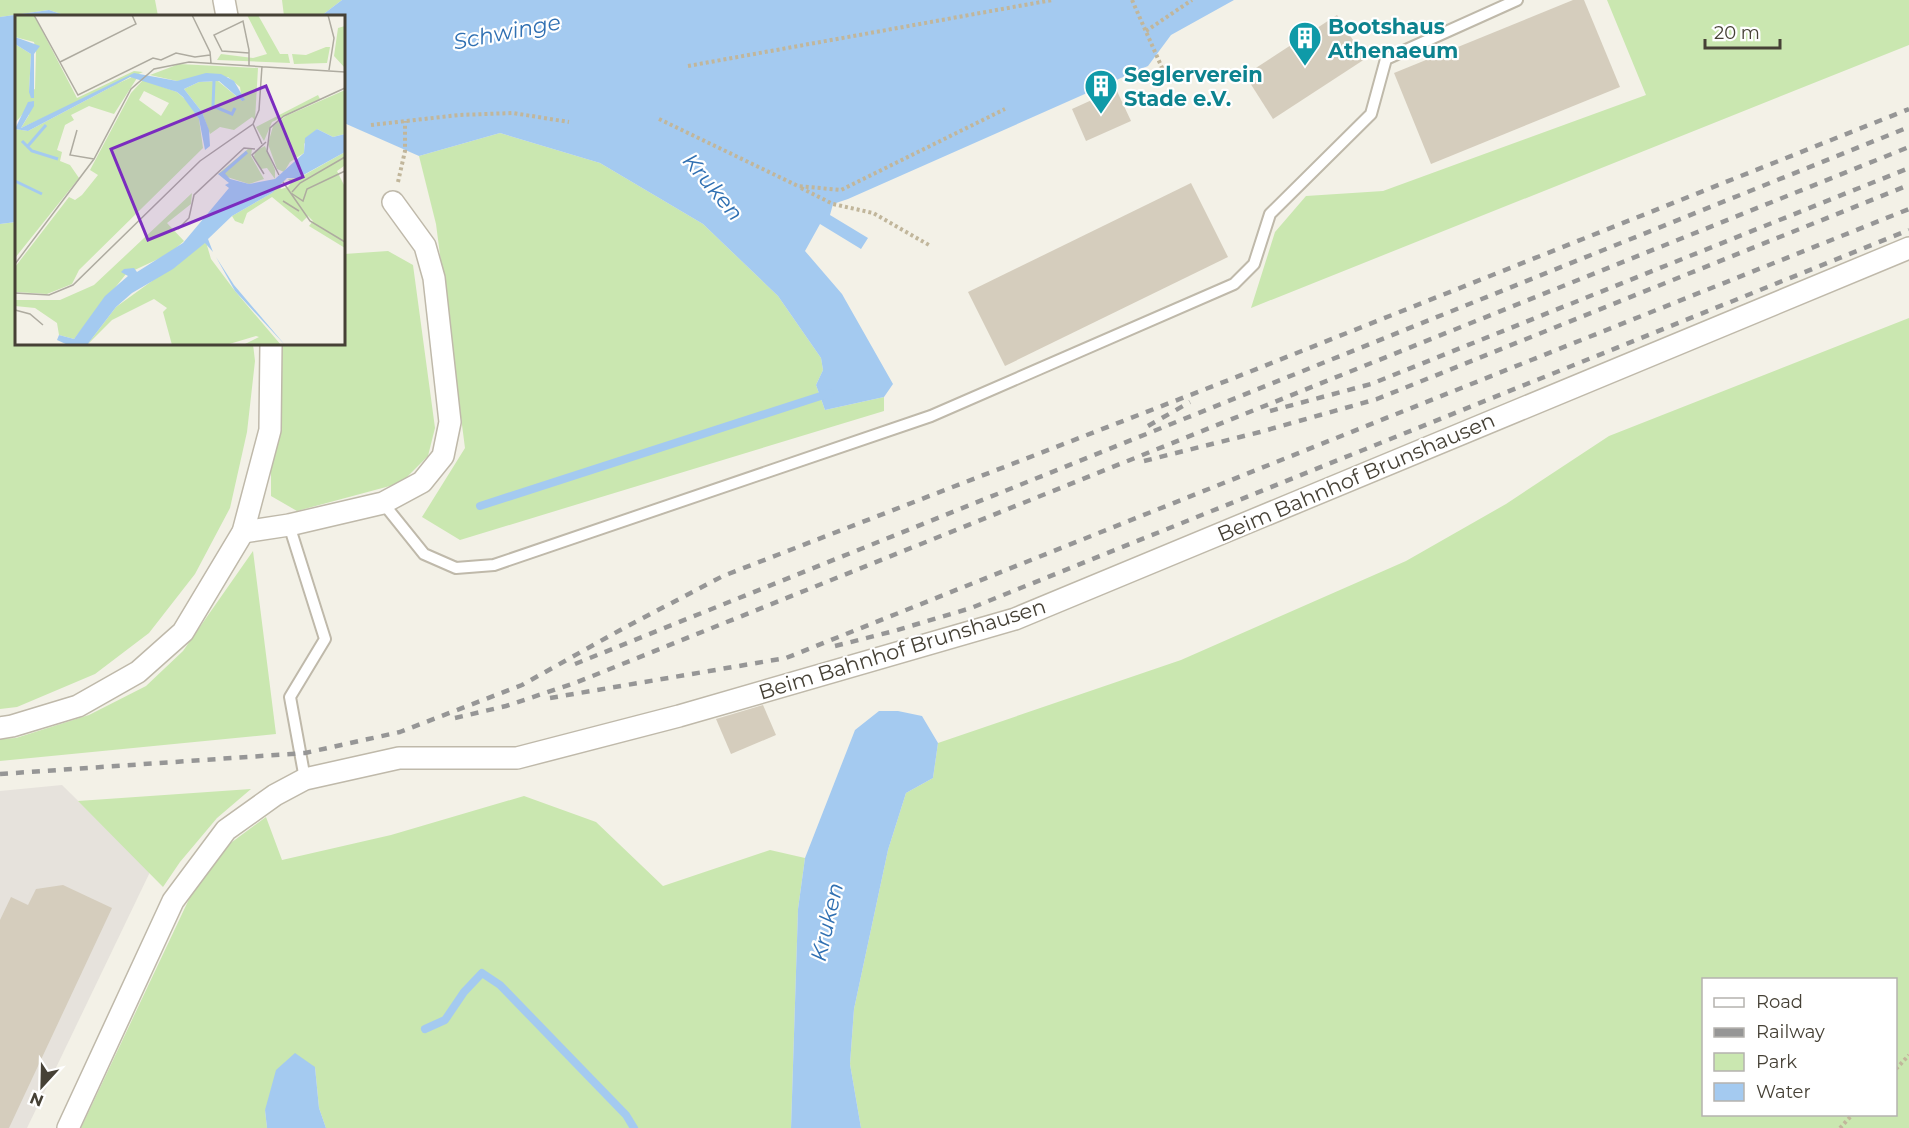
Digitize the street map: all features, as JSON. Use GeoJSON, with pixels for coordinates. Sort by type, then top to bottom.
{"type":"FeatureCollection","features":[{"type":"Feature","properties":{"kind":"street"},"geometry":{"type":"LineString","coordinates":[[224,0],[226,15]]}},
{"type":"Feature","properties":{"kind":"street"},"geometry":{"type":"LineString","coordinates":[[243,532],[289,525],[382,504],[422,482],[443,456],[450,422],[434,278],[425,246],[393,202]]}},
{"type":"Feature","properties":{"kind":"street","name":"Beim Bahnhof Brunshausen"},"geometry":{"type":"LineString","coordinates":[[68,1128],[173,901],[226,830],[275,795],[305,779],[399,758],[517,758],[690,712],[1015,619],[1909,248]]}},
{"type":"Feature","properties":{"kind":"street"},"geometry":{"type":"LineString","coordinates":[[0,728],[78,706],[138,672],[183,632],[243,532],[270,430],[271,345]]}},
{"type":"Feature","properties":{"kind":"lane"},"geometry":{"type":"LineString","coordinates":[[382,504],[424,554],[456,568],[494,565],[931,416],[1223,289],[1234,284],[1254,264],[1270,214],[1371,114],[1386,58],[1517,0]]}},
{"type":"Feature","properties":{"kind":"lane"},"geometry":{"type":"LineString","coordinates":[[289,525],[325,639],[290,697],[305,779]]}},
{"type":"Feature","properties":{"kind":"path"},"geometry":{"type":"LineString","coordinates":[[688,66],[1052,0]]}},
{"type":"Feature","properties":{"kind":"path"},"geometry":{"type":"LineString","coordinates":[[1132,0],[1163,70]]}},
{"type":"Feature","properties":{"kind":"path"},"geometry":{"type":"LineString","coordinates":[[1146,31],[1192,0]]}},
{"type":"Feature","properties":{"kind":"path"},"geometry":{"type":"LineString","coordinates":[[798,186],[841,190],[1005,109]]}},
{"type":"Feature","properties":{"kind":"path"},"geometry":{"type":"LineString","coordinates":[[371,125],[459,115],[513,114],[569,122]]}},
{"type":"Feature","properties":{"kind":"path"},"geometry":{"type":"LineString","coordinates":[[659,119],[833,204],[873,213],[929,245]]}},
{"type":"Feature","properties":{"kind":"path"},"geometry":{"type":"LineString","coordinates":[[393,202],[405,151],[405,121]]}},
{"type":"Feature","properties":{"kind":"path"},"geometry":{"type":"LineString","coordinates":[[1897,1068],[1909,1055]]}},
{"type":"Feature","properties":{"kind":"path"},"geometry":{"type":"LineString","coordinates":[[1840,1128],[1851,1116]]}},
{"type":"Feature","properties":{"kind":"shaded area"},"geometry":{"type":"Polygon","coordinates":[[[62,785],[150,872],[27,1128],[0,1128],[0,791],[62,785]]]}},
{"type":"Feature","properties":{"kind":"green space"},"geometry":{"type":"Polygon","coordinates":[[[0,0],[155,0],[158,15],[64,15],[49,10],[0,17],[0,0]]]}},
{"type":"Feature","properties":{"kind":"green space"},"geometry":{"type":"Polygon","coordinates":[[[282,0],[342,0],[322,15],[284,15],[282,0]]]}},
{"type":"Feature","properties":{"kind":"green space"},"geometry":{"type":"Polygon","coordinates":[[[1607,0],[1909,0],[1909,45],[1251,308],[1275,232],[1306,196],[1383,191],[1646,95],[1607,0]]]}},
{"type":"Feature","properties":{"kind":"green space"},"geometry":{"type":"Polygon","coordinates":[[[500,133],[600,163],[703,224],[778,296],[821,358],[823,370],[816,385],[825,410],[884,397],[884,411],[460,540],[422,517],[465,448],[436,224],[419,156],[500,133]]]}},
{"type":"Feature","properties":{"kind":"green space"},"geometry":{"type":"Polygon","coordinates":[[[15,222],[15,345],[253,345],[255,361],[247,432],[230,508],[195,574],[149,633],[95,674],[17,707],[0,709],[0,224],[15,222]]]}},
{"type":"Feature","properties":{"kind":"green space"},"geometry":{"type":"Polygon","coordinates":[[[388,251],[413,265],[435,428],[428,456],[401,483],[297,511],[271,496],[271,466],[279,409],[282,345],[345,345],[345,254],[388,251]]]}},
{"type":"Feature","properties":{"kind":"green space"},"geometry":{"type":"Polygon","coordinates":[[[1909,318],[1909,1128],[861,1128],[850,1064],[854,1009],[888,850],[906,793],[933,778],[938,743],[1181,660],[1406,561],[1506,504],[1609,436],[1909,318]]]}},
{"type":"Feature","properties":{"kind":"green space"},"geometry":{"type":"Polygon","coordinates":[[[253,551],[276,734],[0,761],[0,739],[16,738],[89,715],[146,686],[183,651],[253,551]]]}},
{"type":"Feature","properties":{"kind":"green space"},"geometry":{"type":"Polygon","coordinates":[[[251,789],[217,818],[180,862],[163,887],[78,801],[251,789]]]}},
{"type":"Feature","properties":{"kind":"green space"},"geometry":{"type":"Polygon","coordinates":[[[524,796],[596,822],[663,886],[770,850],[805,858],[798,909],[791,1128],[326,1128],[319,1108],[315,1067],[265,1110],[267,1128],[81,1128],[190,897],[228,845],[266,817],[282,860],[391,835],[524,796]]]}},
{"type":"Feature","properties":{"kind":"water"},"geometry":{"type":"Polygon","coordinates":[[[342,0],[1234,0],[1171,35],[1148,66],[833,204],[830,215],[868,238],[861,249],[820,224],[805,251],[842,294],[893,384],[884,397],[825,410],[816,385],[823,370],[821,358],[778,296],[703,224],[600,163],[500,133],[419,156],[345,123],[345,15],[322,15],[342,0]]]}},
{"type":"Feature","properties":{"kind":"water"},"geometry":{"type":"Polygon","coordinates":[[[49,10],[64,15],[15,15],[15,222],[0,224],[0,17],[49,10]]]}},
{"type":"Feature","properties":{"kind":"water","name":"Kruken"},"geometry":{"type":"Polygon","coordinates":[[[879,711],[898,711],[922,716],[938,743],[933,778],[906,793],[888,850],[854,1009],[850,1064],[861,1128],[791,1128],[798,909],[805,858],[855,730],[879,711]]]}},
{"type":"Feature","properties":{"kind":"water"},"geometry":{"type":"Polygon","coordinates":[[[295,1053],[315,1067],[319,1108],[326,1128],[267,1128],[265,1110],[276,1070],[295,1053]]]}},
{"type":"Feature","properties":{"kind":"building"},"geometry":{"type":"Polygon","coordinates":[[[1573,0],[1584,0],[1620,87],[1431,164],[1394,73],[1573,0]]]}},
{"type":"Feature","properties":{"kind":"building","name":"Bootshaus Athenaeum"},"geometry":{"type":"Polygon","coordinates":[[[1337,15],[1365,59],[1273,119],[1245,75],[1337,15]]]}},
{"type":"Feature","properties":{"kind":"building","name":"Seglerverein Stade e.V."},"geometry":{"type":"Polygon","coordinates":[[[1116,89],[1131,121],[1086,141],[1072,109],[1116,89]]]}},
{"type":"Feature","properties":{"kind":"building"},"geometry":{"type":"Polygon","coordinates":[[[1191,183],[1228,257],[1005,366],[968,292],[1191,183]]]}},
{"type":"Feature","properties":{"kind":"building"},"geometry":{"type":"Polygon","coordinates":[[[763,705],[776,735],[731,754],[716,719],[763,705]]]}},
{"type":"Feature","properties":{"kind":"building"},"geometry":{"type":"Polygon","coordinates":[[[63,885],[112,908],[9,1128],[0,1128],[0,920],[11,897],[28,905],[36,889],[63,885]]]}},
{"type":"Feature","properties":{"kind":"waterway"},"geometry":{"type":"LineString","coordinates":[[480,506],[830,393]]}},
{"type":"Feature","properties":{"kind":"waterway"},"geometry":{"type":"LineString","coordinates":[[425,1029],[445,1020],[464,992],[482,973],[500,985],[626,1115],[634,1128]]}},
{"type":"Feature","properties":{"kind":"railway"},"geometry":{"type":"LineString","coordinates":[[0,774],[305,753],[400,732],[522,685],[723,576],[1234,378],[1909,109]]}},
{"type":"Feature","properties":{"kind":"railway"},"geometry":{"type":"LineString","coordinates":[[575,664],[1909,127]]}},
{"type":"Feature","properties":{"kind":"railway"},"geometry":{"type":"LineString","coordinates":[[455,718],[506,706],[575,683],[1909,147]]}},
{"type":"Feature","properties":{"kind":"railway"},"geometry":{"type":"LineString","coordinates":[[1270,411],[1371,384],[1909,168]]}},
{"type":"Feature","properties":{"kind":"railway"},"geometry":{"type":"LineString","coordinates":[[1144,461],[1260,432],[1377,399],[1909,185]]}},
{"type":"Feature","properties":{"kind":"railway"},"geometry":{"type":"LineString","coordinates":[[550,698],[786,658],[1909,209]]}},
{"type":"Feature","properties":{"kind":"railway"},"geometry":{"type":"LineString","coordinates":[[835,646],[971,608],[1909,230]]}},
{"type":"Feature","properties":{"kind":"railway"},"geometry":{"type":"LineString","coordinates":[[1148,426],[1190,402]]}},
{"type":"Feature","properties":{"kind":"place","name":"Bootshaus Athenaeum"},"geometry":{"type":"Point","coordinates":[1305,67]}},
{"type":"Feature","properties":{"kind":"place","name":"Seglerverein Stade e.V."},"geometry":{"type":"Point","coordinates":[1101,115]}},
{"type":"Feature","properties":{"kind":"water label","name":"Schwinge"},"geometry":{"type":"Point","coordinates":[507,32]}}]}
